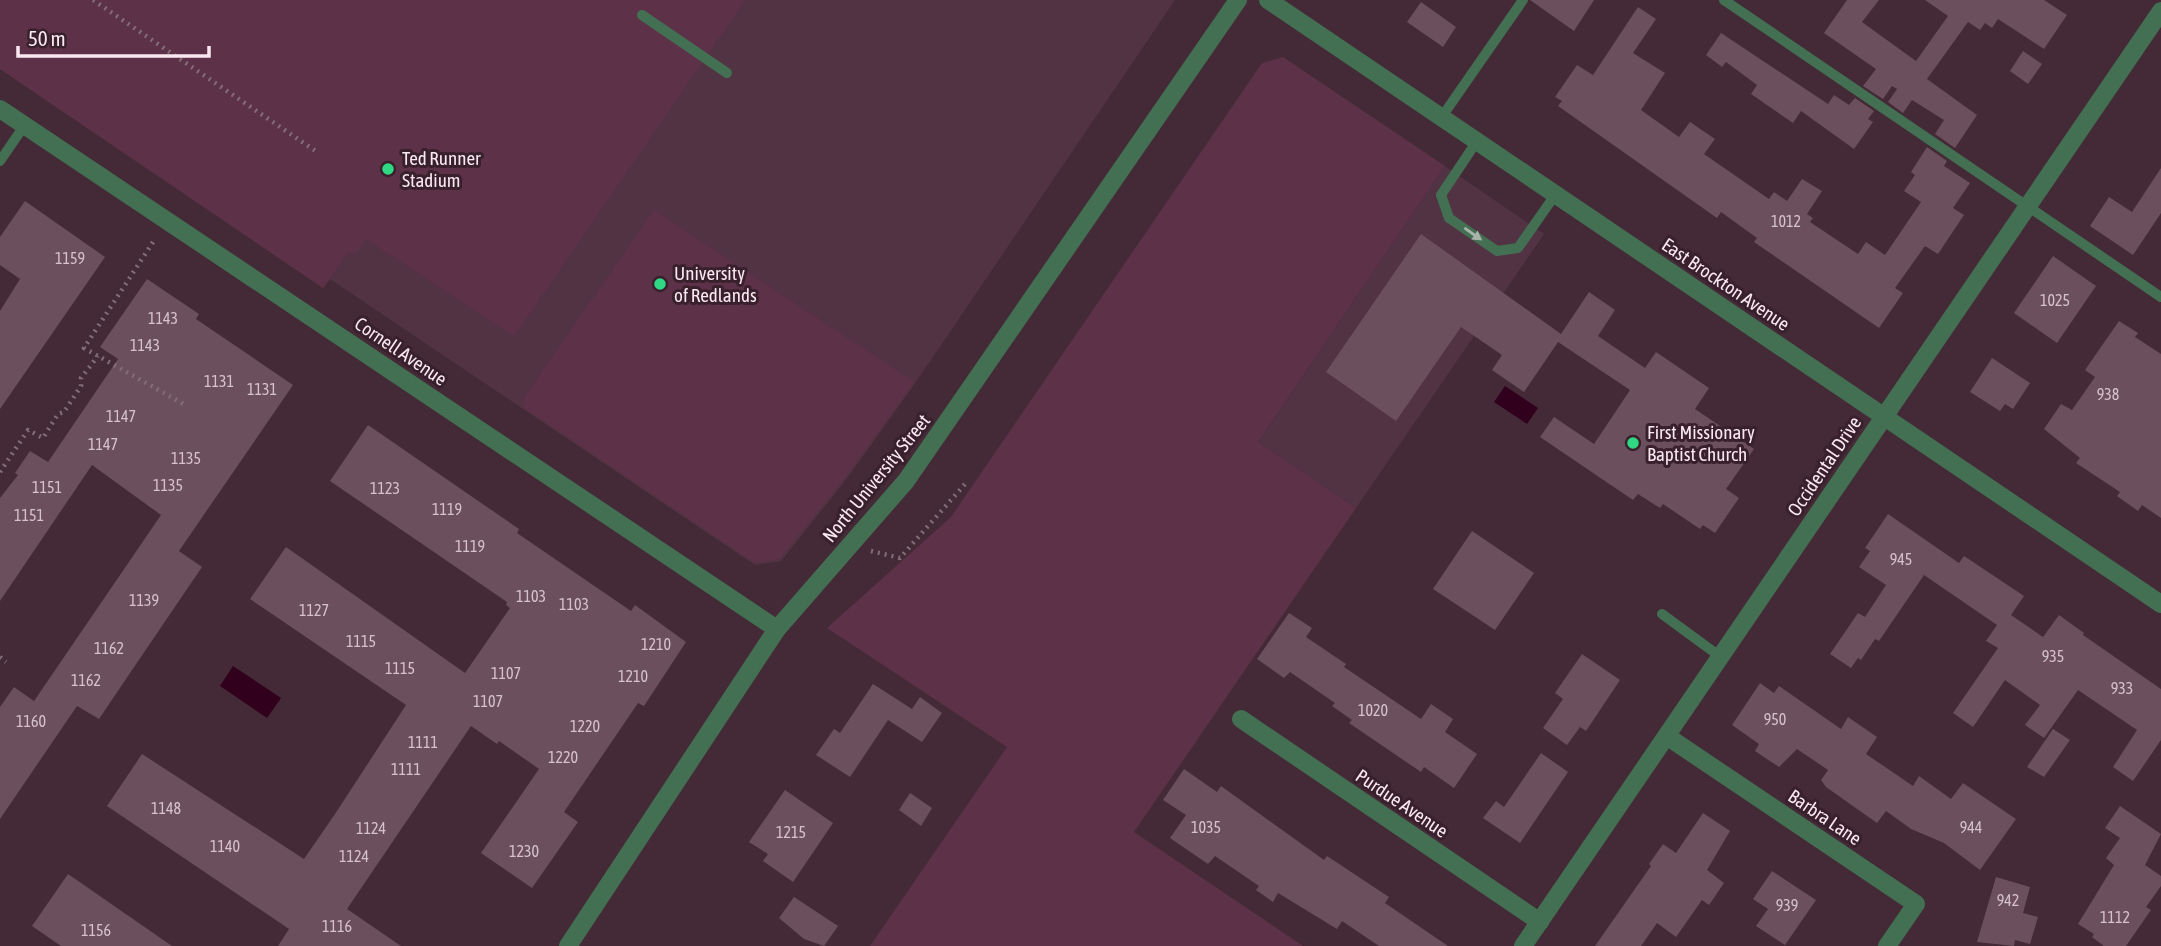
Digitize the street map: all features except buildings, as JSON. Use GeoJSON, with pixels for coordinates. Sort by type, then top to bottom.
{"type":"FeatureCollection","features":[{"type":"Feature","properties":{"kind":"street","name":"North University Street"},"geometry":{"type":"LineString","coordinates":[[569,946],[777,629],[874,520],[938,436],[1238,0]]}},
{"type":"Feature","properties":{"kind":"street","name":"East Brockton Avenue"},"geometry":{"type":"LineString","coordinates":[[1268,0],[2161,604]]}},
{"type":"Feature","properties":{"kind":"street","name":"Occidental Drive"},"geometry":{"type":"LineString","coordinates":[[1523,946],[2161,11]]}},
{"type":"Feature","properties":{"kind":"street","name":"Cornell Avenue"},"geometry":{"type":"LineString","coordinates":[[0,110],[777,629]]}},
{"type":"Feature","properties":{"kind":"street","name":"Purdue Avenue"},"geometry":{"type":"LineString","coordinates":[[1241,719],[1540,922]]}},
{"type":"Feature","properties":{"kind":"street","name":"Barbra Lane"},"geometry":{"type":"LineString","coordinates":[[1668,737],[1916,904],[1887,946]]}},
{"type":"Feature","properties":{"kind":"lane"},"geometry":{"type":"LineString","coordinates":[[1441,118],[1523,0]]}},
{"type":"Feature","properties":{"kind":"lane"},"geometry":{"type":"LineString","coordinates":[[1724,0],[2161,297]]}},
{"type":"Feature","properties":{"kind":"lane"},"geometry":{"type":"LineString","coordinates":[[642,15],[727,73]]}},
{"type":"Feature","properties":{"kind":"lane"},"geometry":{"type":"LineString","coordinates":[[0,161],[24,126]]}},
{"type":"Feature","properties":{"kind":"lane"},"geometry":{"type":"LineString","coordinates":[[1477,141],[1441,195],[1449,218],[1497,251],[1518,248],[1555,195]]}},
{"type":"Feature","properties":{"kind":"lane"},"geometry":{"type":"LineString","coordinates":[[1662,614],[1722,658]]}},
{"type":"Feature","properties":{"kind":"path"},"geometry":{"type":"LineString","coordinates":[[93,0],[317,152]]}},
{"type":"Feature","properties":{"kind":"path"},"geometry":{"type":"LineString","coordinates":[[153,242],[84,348],[187,406]]}},
{"type":"Feature","properties":{"kind":"path"},"geometry":{"type":"LineString","coordinates":[[0,472],[29,430],[43,438],[58,414],[64,412],[81,386],[81,378],[98,356]]}},
{"type":"Feature","properties":{"kind":"path"},"geometry":{"type":"LineString","coordinates":[[849,546],[900,558],[965,483]]}},
{"type":"Feature","properties":{"kind":"path"},"geometry":{"type":"LineString","coordinates":[[0,657],[6,662]]}},
{"type":"Feature","properties":{"kind":"shaded area","name":"University of Redlands"},"geometry":{"type":"Polygon","coordinates":[[[0,0],[1175,0],[916,382],[848,477],[781,561],[755,565],[330,279],[323,288],[0,69],[0,0]]]}},
{"type":"Feature","properties":{"kind":"shaded area","name":"Ted Runner Stadium"},"geometry":{"type":"Polygon","coordinates":[[[0,0],[745,0],[514,336],[366,239],[355,254],[348,252],[323,288],[0,69],[0,0]]]}},
{"type":"Feature","properties":{"kind":"shaded area"},"geometry":{"type":"Polygon","coordinates":[[[1283,57],[1445,166],[1258,442],[1356,508],[1134,832],[1303,946],[870,946],[1007,747],[827,628],[951,517],[1262,63],[1283,57]]]}},
{"type":"Feature","properties":{"kind":"shaded area"},"geometry":{"type":"Polygon","coordinates":[[[1445,166],[1544,234],[1356,508],[1258,442],[1445,166]]]}},
{"type":"Feature","properties":{"kind":"shaded area"},"geometry":{"type":"Polygon","coordinates":[[[654,210],[914,382],[846,476],[779,559],[755,563],[524,408],[524,398],[654,210]]]}},
{"type":"Feature","properties":{"kind":"shaded area"},"geometry":{"type":"Polygon","coordinates":[[[1505,386],[1538,408],[1527,424],[1494,402],[1505,386]]]}},
{"type":"Feature","properties":{"kind":"shaded area"},"geometry":{"type":"Polygon","coordinates":[[[233,666],[281,698],[267,718],[220,686],[233,666]]]}},
{"type":"Feature","properties":{"kind":"place","name":"Ted Runner Stadium"},"geometry":{"type":"Point","coordinates":[388,169]}},
{"type":"Feature","properties":{"kind":"place","name":"University of Redlands"},"geometry":{"type":"Point","coordinates":[660,284]}},
{"type":"Feature","properties":{"kind":"place","name":"First Missionary Baptist Church"},"geometry":{"type":"Point","coordinates":[1633,443]}}]}
